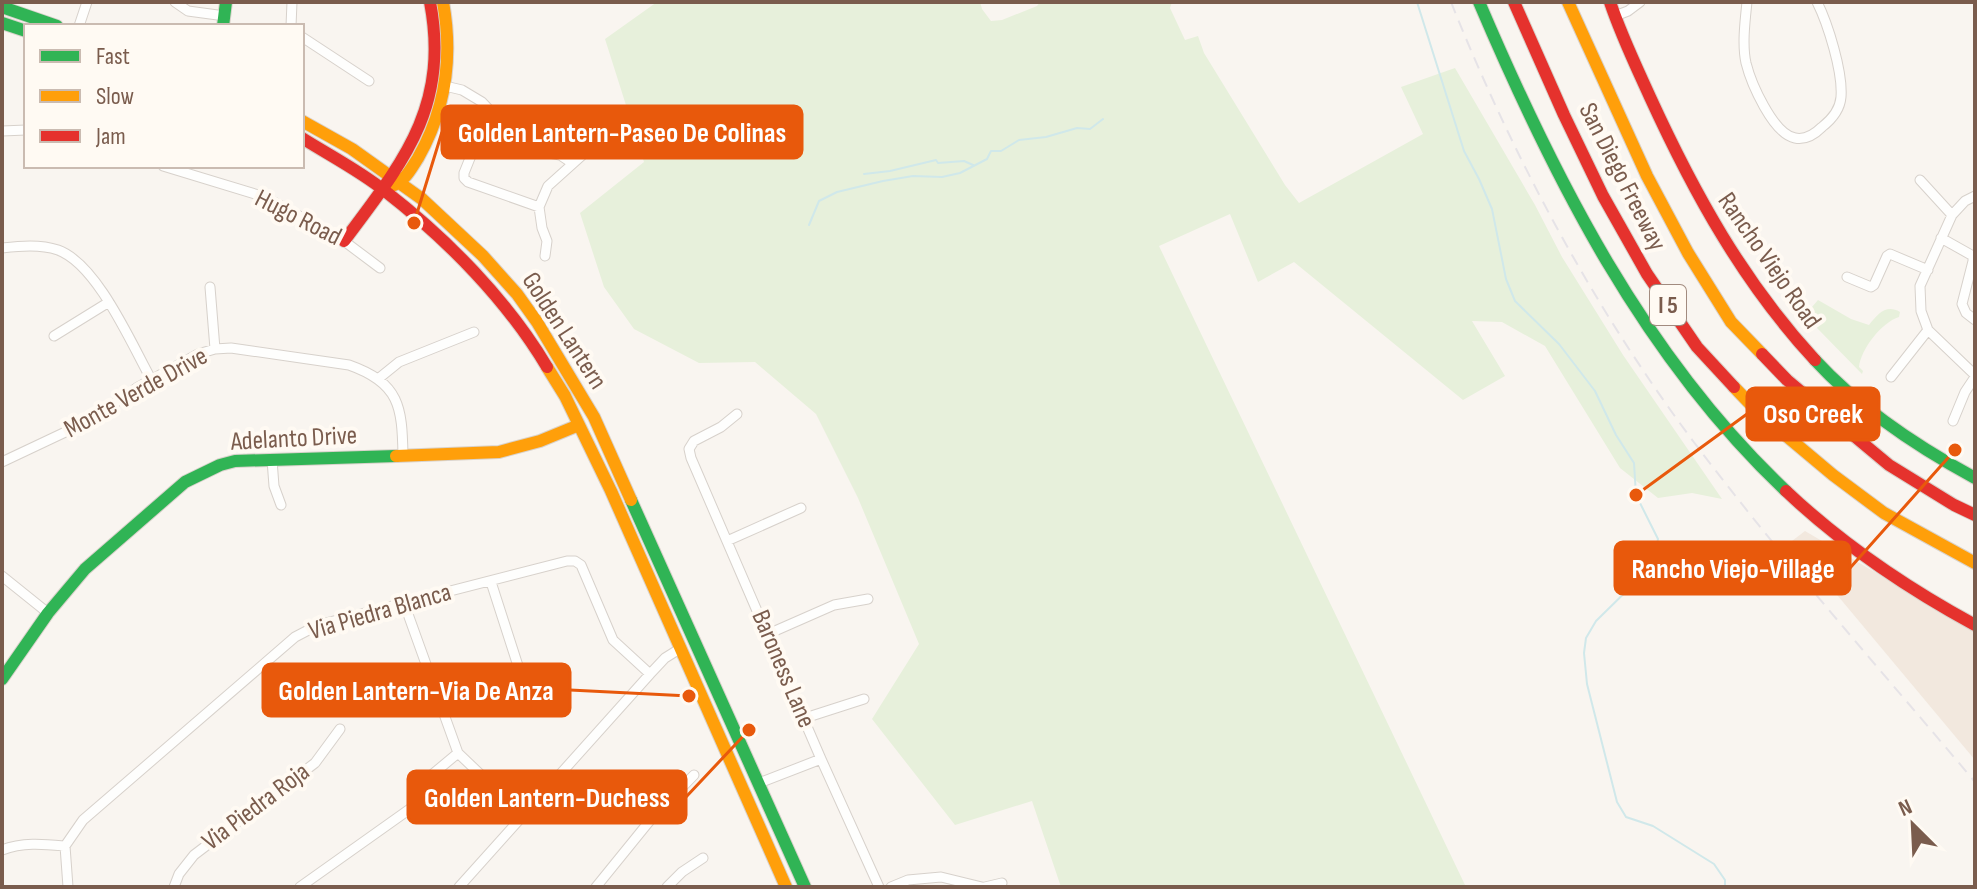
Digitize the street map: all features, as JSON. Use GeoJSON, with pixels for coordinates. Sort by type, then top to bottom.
{"type":"FeatureCollection","features":[{"type":"Feature","properties":{"kind":"main road"},"geometry":{"type":"LineString","coordinates":[[395,180],[422,122],[431,83],[435,33],[430,2]]}},
{"type":"Feature","properties":{"kind":"main road"},"geometry":{"type":"LineString","coordinates":[[344,241],[374,199],[423,152],[440,112],[448,49],[443,2]]}},
{"type":"Feature","properties":{"kind":"main road"},"geometry":{"type":"LineString","coordinates":[[1479,2],[1531,119],[1574,203],[1621,282],[1701,398],[1745,449],[1824,524],[1884,569],[1975,625]]}},
{"type":"Feature","properties":{"kind":"main road","name":"San Diego Freeway"},"geometry":{"type":"LineString","coordinates":[[1514,2],[1603,196],[1647,274],[1697,347],[1758,412],[1833,475],[1884,513],[1975,563]]}},
{"type":"Feature","properties":{"kind":"main road","name":"San Diego Freeway"},"geometry":{"type":"LineString","coordinates":[[1568,2],[1647,176],[1688,253],[1731,322],[1787,380],[1889,465],[1975,515]]}},
{"type":"Feature","properties":{"kind":"main road","name":"Rancho Viejo Road"},"geometry":{"type":"LineString","coordinates":[[1610,2],[1685,175],[1733,256],[1785,327],[1858,402],[1920,446],[1975,478]]}},
{"type":"Feature","properties":{"kind":"main road"},"geometry":{"type":"LineString","coordinates":[[2,7],[51,24]]}},
{"type":"Feature","properties":{"kind":"main road"},"geometry":{"type":"LineString","coordinates":[[2,23],[24,30]]}},
{"type":"Feature","properties":{"kind":"main road"},"geometry":{"type":"LineString","coordinates":[[431,83],[445,86]]}},
{"type":"Feature","properties":{"kind":"main road","name":"Golden Lantern"},"geometry":{"type":"LineString","coordinates":[[304,122],[352,149],[448,223],[495,269],[537,322],[594,417],[622,476],[805,887]]}},
{"type":"Feature","properties":{"kind":"main road","name":"Golden Lantern"},"geometry":{"type":"LineString","coordinates":[[304,139],[383,189],[436,234],[490,288],[534,345],[565,396],[611,491],[786,887]]}},
{"type":"Feature","properties":{"kind":"main road"},"geometry":{"type":"LineString","coordinates":[[560,359],[561,368],[582,408],[579,425],[589,426],[596,434],[609,463],[622,476]]}},
{"type":"Feature","properties":{"kind":"main road","name":"Adelanto Drive"},"geometry":{"type":"LineString","coordinates":[[2,679],[48,613],[85,569],[185,482],[220,465],[235,461],[499,452],[547,439],[579,425]]}},
{"type":"Feature","properties":{"kind":"main road"},"geometry":{"type":"LineString","coordinates":[[685,622],[680,629],[681,648],[695,656],[701,655]]}},
{"type":"Feature","properties":{"kind":"main road"},"geometry":{"type":"LineString","coordinates":[[736,774],[746,777],[750,783],[759,783],[759,803],[753,813]]}},
{"type":"Feature","properties":{"kind":"street"},"geometry":{"type":"LineString","coordinates":[[80,24],[87,2]]}},
{"type":"Feature","properties":{"kind":"street"},"geometry":{"type":"LineString","coordinates":[[175,2],[188,11],[225,15]]}},
{"type":"Feature","properties":{"kind":"street"},"geometry":{"type":"LineString","coordinates":[[291,24],[292,2]]}},
{"type":"Feature","properties":{"kind":"street"},"geometry":{"type":"LineString","coordinates":[[1615,16],[1640,2]]}},
{"type":"Feature","properties":{"kind":"street"},"geometry":{"type":"LineString","coordinates":[[1747,2],[1745,50],[1749,72],[1778,127],[1785,135],[1801,138],[1813,135],[1825,125],[1834,115],[1841,96],[1828,29],[1817,2]]}},
{"type":"Feature","properties":{"kind":"street"},"geometry":{"type":"LineString","coordinates":[[304,38],[369,81]]}},
{"type":"Feature","properties":{"kind":"street"},"geometry":{"type":"LineString","coordinates":[[445,86],[462,90],[482,102],[531,144],[572,163]]}},
{"type":"Feature","properties":{"kind":"street"},"geometry":{"type":"LineString","coordinates":[[489,111],[464,178],[539,207]]}},
{"type":"Feature","properties":{"kind":"street"},"geometry":{"type":"LineString","coordinates":[[2,131],[24,130]]}},
{"type":"Feature","properties":{"kind":"street"},"geometry":{"type":"LineString","coordinates":[[545,256],[547,241],[539,207],[548,186],[607,133]]}},
{"type":"Feature","properties":{"kind":"street","name":"Hugo Road"},"geometry":{"type":"LineString","coordinates":[[170,168],[265,197],[344,241],[380,268]]}},
{"type":"Feature","properties":{"kind":"street"},"geometry":{"type":"LineString","coordinates":[[1920,180],[1952,215]]}},
{"type":"Feature","properties":{"kind":"street"},"geometry":{"type":"LineString","coordinates":[[1953,421],[1975,376],[1928,330],[1921,311],[1920,286],[1952,215],[1965,201],[1975,196]]}},
{"type":"Feature","properties":{"kind":"street"},"geometry":{"type":"LineString","coordinates":[[1941,238],[1973,256],[1962,304],[1966,313],[1975,320]]}},
{"type":"Feature","properties":{"kind":"street"},"geometry":{"type":"LineString","coordinates":[[2,248],[25,245],[57,250],[81,264],[109,302],[151,379]]}},
{"type":"Feature","properties":{"kind":"street"},"geometry":{"type":"LineString","coordinates":[[1847,277],[1871,287],[1890,254],[1928,270]]}},
{"type":"Feature","properties":{"kind":"street"},"geometry":{"type":"LineString","coordinates":[[210,287],[215,349]]}},
{"type":"Feature","properties":{"kind":"street"},"geometry":{"type":"LineString","coordinates":[[54,336],[109,302]]}},
{"type":"Feature","properties":{"kind":"street"},"geometry":{"type":"LineString","coordinates":[[1891,377],[1928,330]]}},
{"type":"Feature","properties":{"kind":"street"},"geometry":{"type":"LineString","coordinates":[[403,455],[399,405],[390,390],[378,379],[399,362],[474,332]]}},
{"type":"Feature","properties":{"kind":"street","name":"Monte Verde Drive"},"geometry":{"type":"LineString","coordinates":[[2,462],[76,427],[151,379],[198,354],[215,349],[231,348],[349,365],[378,379]]}},
{"type":"Feature","properties":{"kind":"street","name":"Baroness Lane"},"geometry":{"type":"LineString","coordinates":[[737,414],[721,427],[694,441],[689,449],[697,474],[879,887]]}},
{"type":"Feature","properties":{"kind":"street"},"geometry":{"type":"LineString","coordinates":[[272,460],[274,486],[281,505]]}},
{"type":"Feature","properties":{"kind":"street"},"geometry":{"type":"LineString","coordinates":[[727,541],[801,508]]}},
{"type":"Feature","properties":{"kind":"street","name":"Via Piedra Blanca"},"geometry":{"type":"LineString","coordinates":[[65,846],[83,820],[295,637],[318,625],[575,561],[581,565],[613,640],[650,674]]}},
{"type":"Feature","properties":{"kind":"street"},"geometry":{"type":"LineString","coordinates":[[2,576],[48,613]]}},
{"type":"Feature","properties":{"kind":"street"},"geometry":{"type":"LineString","coordinates":[[491,582],[529,700]]}},
{"type":"Feature","properties":{"kind":"street"},"geometry":{"type":"LineString","coordinates":[[768,634],[834,605],[868,599]]}},
{"type":"Feature","properties":{"kind":"street"},"geometry":{"type":"LineString","coordinates":[[404,603],[458,753],[524,816]]}},
{"type":"Feature","properties":{"kind":"street"},"geometry":{"type":"LineString","coordinates":[[459,887],[650,674],[665,658],[681,648]]}},
{"type":"Feature","properties":{"kind":"street"},"geometry":{"type":"LineString","coordinates":[[805,718],[864,699]]}},
{"type":"Feature","properties":{"kind":"street","name":"Via Piedra Roja"},"geometry":{"type":"LineString","coordinates":[[174,887],[179,874],[194,855],[315,763],[340,729]]}},
{"type":"Feature","properties":{"kind":"street"},"geometry":{"type":"LineString","coordinates":[[300,887],[414,806],[428,778],[458,753]]}},
{"type":"Feature","properties":{"kind":"street"},"geometry":{"type":"LineString","coordinates":[[759,783],[821,759]]}},
{"type":"Feature","properties":{"kind":"street"},"geometry":{"type":"LineString","coordinates":[[597,887],[652,818],[694,775]]}},
{"type":"Feature","properties":{"kind":"street"},"geometry":{"type":"LineString","coordinates":[[2,850],[33,844],[65,846],[68,887]]}},
{"type":"Feature","properties":{"kind":"street"},"geometry":{"type":"LineString","coordinates":[[667,887],[703,858]]}},
{"type":"Feature","properties":{"kind":"street"},"geometry":{"type":"LineString","coordinates":[[891,887],[908,880],[932,877],[984,887],[1002,883]]}},
{"type":"Feature","properties":{"kind":"shaded area"},"geometry":{"type":"Polygon","coordinates":[[[1805,531],[1975,631],[1975,760],[1792,541],[1805,531]]]}},
{"type":"Feature","properties":{"kind":"green space"},"geometry":{"type":"Polygon","coordinates":[[[657,2],[980,2],[991,21],[1002,20],[1040,2],[1172,2],[1170,8],[1185,40],[1198,36],[1204,53],[1299,203],[1423,134],[1401,87],[1455,68],[1562,257],[1623,355],[1722,499],[1692,493],[1658,498],[1620,468],[1545,346],[1502,322],[1472,321],[1505,376],[1463,400],[1294,262],[1258,282],[1230,214],[1159,246],[1466,887],[1061,887],[1032,801],[955,825],[872,719],[919,644],[858,498],[816,414],[755,362],[699,363],[634,329],[604,287],[580,213],[644,162],[605,39],[657,2]]]}},
{"type":"Feature","properties":{"kind":"green space"},"geometry":{"type":"Polygon","coordinates":[[[1818,300],[1851,319],[1869,325],[1886,310],[1900,312],[1899,317],[1879,330],[1868,345],[1859,367],[1862,374],[1806,314],[1818,300]]]}},
{"type":"Feature","properties":{"kind":"waterway"},"geometry":{"type":"LineString","coordinates":[[1417,2],[1464,151],[1492,209],[1506,279],[1515,301],[1559,344],[1595,391],[1616,435],[1634,463],[1636,495],[1658,539],[1653,565],[1596,621],[1586,638],[1587,684],[1617,802],[1626,817],[1653,826],[1714,864],[1725,880],[1725,887]]}},
{"type":"Feature","properties":{"kind":"waterway"},"geometry":{"type":"LineString","coordinates":[[809,225],[819,201],[837,192],[913,176],[942,177],[960,173],[987,159],[991,151],[1001,151],[1019,140],[1046,137],[1077,128],[1090,129],[1103,119]]}},
{"type":"Feature","properties":{"kind":"waterway"},"geometry":{"type":"LineString","coordinates":[[864,174],[936,160],[938,163],[964,161],[973,165]]}},
{"type":"Feature","properties":{"kind":"railway"},"geometry":{"type":"LineString","coordinates":[[1451,2],[1528,174],[1589,284],[1656,390],[1761,528],[1975,782]]}},
{"type":"Feature","properties":{"kind":"traffic: fast"},"geometry":{"type":"LineString","coordinates":[[223,24],[226,2]]}},
{"type":"Feature","properties":{"kind":"traffic: fast"},"geometry":{"type":"LineString","coordinates":[[1479,2],[1539,134],[1607,262],[1646,324],[1689,383],[1735,439],[1786,491]]}},
{"type":"Feature","properties":{"kind":"traffic: fast"},"geometry":{"type":"LineString","coordinates":[[2,7],[51,24]]}},
{"type":"Feature","properties":{"kind":"traffic: fast"},"geometry":{"type":"LineString","coordinates":[[2,23],[24,30]]}},
{"type":"Feature","properties":{"kind":"traffic: fast"},"geometry":{"type":"LineString","coordinates":[[1815,360],[1851,395],[1890,425],[1975,478]]}},
{"type":"Feature","properties":{"kind":"traffic: fast"},"geometry":{"type":"LineString","coordinates":[[2,679],[48,613],[85,569],[185,482],[235,461],[396,456]]}},
{"type":"Feature","properties":{"kind":"traffic: fast"},"geometry":{"type":"LineString","coordinates":[[631,500],[805,887]]}},
{"type":"Feature","properties":{"kind":"traffic: slow"},"geometry":{"type":"LineString","coordinates":[[394,185],[405,177],[418,158],[441,102],[447,63],[443,2]]}},
{"type":"Feature","properties":{"kind":"traffic: slow"},"geometry":{"type":"LineString","coordinates":[[1568,2],[1647,176],[1688,253],[1731,322],[1762,354]]}},
{"type":"Feature","properties":{"kind":"traffic: slow"},"geometry":{"type":"LineString","coordinates":[[304,122],[352,149],[422,199],[483,256],[517,294],[594,417],[631,500]]}},
{"type":"Feature","properties":{"kind":"traffic: slow"},"geometry":{"type":"LineString","coordinates":[[547,367],[565,396],[611,491],[786,887]]}},
{"type":"Feature","properties":{"kind":"traffic: slow"},"geometry":{"type":"LineString","coordinates":[[1734,387],[1758,412],[1884,513],[1975,563]]}},
{"type":"Feature","properties":{"kind":"traffic: slow"},"geometry":{"type":"LineString","coordinates":[[396,456],[499,452],[540,441],[579,425]]}},
{"type":"Feature","properties":{"kind":"traffic: jam"},"geometry":{"type":"LineString","coordinates":[[344,241],[385,185],[417,131],[433,73],[434,39],[430,2]]}},
{"type":"Feature","properties":{"kind":"traffic: jam"},"geometry":{"type":"LineString","coordinates":[[1514,2],[1603,196],[1647,274],[1697,347],[1734,387]]}},
{"type":"Feature","properties":{"kind":"traffic: jam"},"geometry":{"type":"LineString","coordinates":[[1610,2],[1650,97],[1703,202],[1765,300],[1815,360]]}},
{"type":"Feature","properties":{"kind":"traffic: jam"},"geometry":{"type":"LineString","coordinates":[[304,139],[375,184],[431,229],[495,295],[547,367]]}},
{"type":"Feature","properties":{"kind":"traffic: jam"},"geometry":{"type":"LineString","coordinates":[[1762,354],[1787,380],[1889,465],[1975,515]]}},
{"type":"Feature","properties":{"kind":"traffic: jam"},"geometry":{"type":"LineString","coordinates":[[1786,491],[1876,564],[1975,625]]}},
{"type":"Feature","properties":{"kind":"place","name":"Golden Lantern-Paseo De Colinas"},"geometry":{"type":"Point","coordinates":[414,223]}},
{"type":"Feature","properties":{"kind":"place","name":"Rancho Viejo-Village"},"geometry":{"type":"Point","coordinates":[1955,450]}},
{"type":"Feature","properties":{"kind":"place","name":"Oso Creek"},"geometry":{"type":"Point","coordinates":[1636,495]}},
{"type":"Feature","properties":{"kind":"place","name":"Golden Lantern-Via De Anza"},"geometry":{"type":"Point","coordinates":[689,696]}},
{"type":"Feature","properties":{"kind":"place","name":"Golden Lantern-Duchess"},"geometry":{"type":"Point","coordinates":[749,730]}}]}
